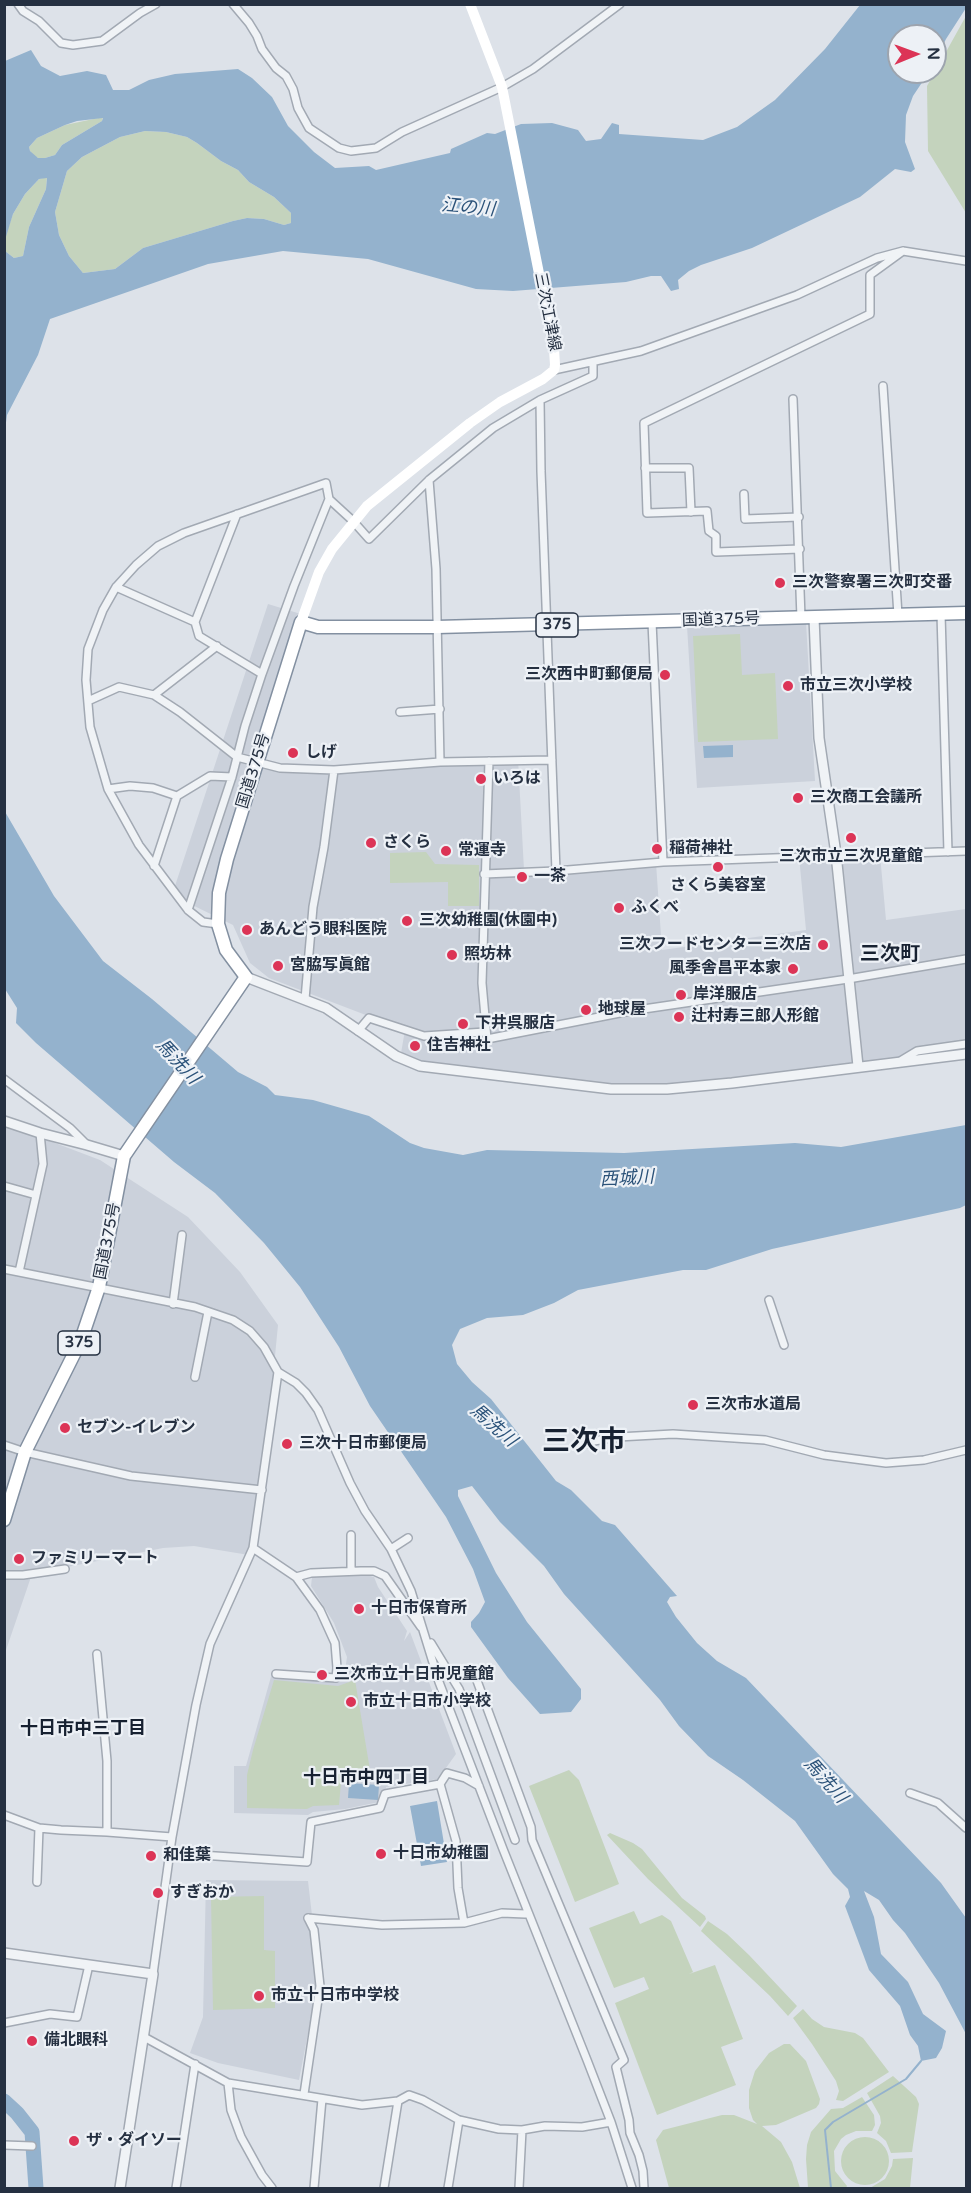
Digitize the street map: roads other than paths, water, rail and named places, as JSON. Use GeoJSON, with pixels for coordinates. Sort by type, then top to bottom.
{"type":"FeatureCollection","features":[{"type":"Feature","properties":{"kind":"highway","name":"国道375号"},"geometry":{"type":"LineString","coordinates":[[4,1520],[25,1452],[81,1340],[99,1287],[124,1156],[246,978],[226,950],[218,924],[219,893],[227,859],[301,622],[318,627],[437,627],[966,613]]}},
{"type":"Feature","properties":{"kind":"main road","name":"三次江津線"},"geometry":{"type":"LineString","coordinates":[[301,622],[319,572],[332,549],[367,506],[470,423],[554,370],[554,349],[503,91],[470,4]]}},
{"type":"Feature","properties":{"kind":"street"},"geometry":{"type":"LineString","coordinates":[[18,4],[23,11],[39,21],[61,43],[73,45],[102,41],[156,4]]}},
{"type":"Feature","properties":{"kind":"street"},"geometry":{"type":"LineString","coordinates":[[232,4],[253,29],[262,49],[276,68],[286,76],[293,89],[298,108],[309,128],[339,148],[351,151],[376,148],[402,132],[503,91],[620,4]]}},
{"type":"Feature","properties":{"kind":"street"},"geometry":{"type":"LineString","coordinates":[[554,370],[641,351],[797,295],[877,258],[903,251],[966,261]]}},
{"type":"Feature","properties":{"kind":"street"},"geometry":{"type":"LineString","coordinates":[[800,549],[716,552],[716,536],[709,531],[707,511],[647,513],[644,423],[870,314],[870,275],[903,251]]}},
{"type":"Feature","properties":{"kind":"street"},"geometry":{"type":"LineString","coordinates":[[329,499],[369,539],[429,480],[493,428],[540,400],[593,376],[592,363]]}},
{"type":"Feature","properties":{"kind":"street"},"geometry":{"type":"LineString","coordinates":[[883,386],[898,615]]}},
{"type":"Feature","properties":{"kind":"street"},"geometry":{"type":"LineString","coordinates":[[793,399],[800,549],[819,738],[837,854],[858,1066]]}},
{"type":"Feature","properties":{"kind":"street"},"geometry":{"type":"LineString","coordinates":[[540,400],[556,871]]}},
{"type":"Feature","properties":{"kind":"street"},"geometry":{"type":"LineString","coordinates":[[645,468],[689,468],[691,512]]}},
{"type":"Feature","properties":{"kind":"street"},"geometry":{"type":"LineString","coordinates":[[429,480],[436,569],[440,762]]}},
{"type":"Feature","properties":{"kind":"street"},"geometry":{"type":"LineString","coordinates":[[188,910],[232,777],[262,674],[329,499],[326,483],[184,533],[158,546],[116,587],[102,610],[88,649],[90,727],[108,789],[121,815],[154,866],[188,910],[203,922],[218,924]]}},
{"type":"Feature","properties":{"kind":"street"},"geometry":{"type":"LineString","coordinates":[[744,494],[745,519],[799,518]]}},
{"type":"Feature","properties":{"kind":"street"},"geometry":{"type":"LineString","coordinates":[[237,514],[195,622],[199,636],[262,674]]}},
{"type":"Feature","properties":{"kind":"street"},"geometry":{"type":"LineString","coordinates":[[116,587],[195,622]]}},
{"type":"Feature","properties":{"kind":"street"},"geometry":{"type":"LineString","coordinates":[[941,614],[948,852]]}},
{"type":"Feature","properties":{"kind":"street"},"geometry":{"type":"LineString","coordinates":[[652,622],[663,862]]}},
{"type":"Feature","properties":{"kind":"street"},"geometry":{"type":"LineString","coordinates":[[154,694],[217,646]]}},
{"type":"Feature","properties":{"kind":"street"},"geometry":{"type":"LineString","coordinates":[[88,701],[119,687],[154,694],[237,757],[280,768],[334,770],[440,762],[552,760]]}},
{"type":"Feature","properties":{"kind":"street"},"geometry":{"type":"LineString","coordinates":[[400,712],[440,708]]}},
{"type":"Feature","properties":{"kind":"street"},"geometry":{"type":"LineString","coordinates":[[489,761],[482,983],[485,1032],[488,1039],[630,1011],[966,959]]}},
{"type":"Feature","properties":{"kind":"street"},"geometry":{"type":"LineString","coordinates":[[305,999],[313,907],[334,770]]}},
{"type":"Feature","properties":{"kind":"street"},"geometry":{"type":"LineString","coordinates":[[154,866],[177,796],[210,776],[232,777]]}},
{"type":"Feature","properties":{"kind":"street"},"geometry":{"type":"LineString","coordinates":[[108,789],[130,786],[153,788],[177,796]]}},
{"type":"Feature","properties":{"kind":"street"},"geometry":{"type":"LineString","coordinates":[[484,874],[556,871],[663,862],[966,851]]}},
{"type":"Feature","properties":{"kind":"street"},"geometry":{"type":"LineString","coordinates":[[246,978],[326,1008],[396,1056],[420,1066],[611,1089],[668,1089],[721,1084],[966,1054]]}},
{"type":"Feature","properties":{"kind":"street"},"geometry":{"type":"LineString","coordinates":[[358,1031],[369,1018],[424,1036],[485,1032]]}},
{"type":"Feature","properties":{"kind":"street"},"geometry":{"type":"LineString","coordinates":[[897,1063],[917,1051],[966,1044]]}},
{"type":"Feature","properties":{"kind":"street"},"geometry":{"type":"LineString","coordinates":[[4,1079],[70,1128],[87,1145]]}},
{"type":"Feature","properties":{"kind":"street"},"geometry":{"type":"LineString","coordinates":[[4,1121],[124,1156]]}},
{"type":"Feature","properties":{"kind":"street"},"geometry":{"type":"LineString","coordinates":[[19,1272],[43,1164],[40,1133]]}},
{"type":"Feature","properties":{"kind":"street"},"geometry":{"type":"LineString","coordinates":[[4,1186],[36,1195]]}},
{"type":"Feature","properties":{"kind":"street"},"geometry":{"type":"LineString","coordinates":[[173,1304],[183,1235]]}},
{"type":"Feature","properties":{"kind":"street"},"geometry":{"type":"LineString","coordinates":[[4,1269],[99,1287],[233,1320],[250,1331],[264,1347],[278,1372],[296,1383],[318,1410],[350,1483],[390,1549],[411,1591],[439,1682],[611,2122],[632,2188]]}},
{"type":"Feature","properties":{"kind":"street"},"geometry":{"type":"LineString","coordinates":[[769,1300],[784,1346]]}},
{"type":"Feature","properties":{"kind":"street"},"geometry":{"type":"LineString","coordinates":[[195,1377],[208,1312]]}},
{"type":"Feature","properties":{"kind":"street"},"geometry":{"type":"LineString","coordinates":[[121,2188],[172,1837],[196,1705],[210,1644],[253,1548],[278,1372]]}},
{"type":"Feature","properties":{"kind":"street"},"geometry":{"type":"LineString","coordinates":[[589,1444],[618,1437],[673,1434],[765,1440],[824,1455],[886,1463],[924,1460],[966,1450]]}},
{"type":"Feature","properties":{"kind":"street"},"geometry":{"type":"LineString","coordinates":[[4,1446],[131,1476],[262,1490]]}},
{"type":"Feature","properties":{"kind":"street"},"geometry":{"type":"LineString","coordinates":[[351,1535],[351,1571]]}},
{"type":"Feature","properties":{"kind":"street"},"geometry":{"type":"LineString","coordinates":[[390,1549],[408,1538]]}},
{"type":"Feature","properties":{"kind":"street"},"geometry":{"type":"LineString","coordinates":[[253,1548],[296,1577],[320,1610],[335,1643],[336,1678],[276,1674]]}},
{"type":"Feature","properties":{"kind":"street"},"geometry":{"type":"LineString","coordinates":[[4,1575],[23,1575],[65,1569]]}},
{"type":"Feature","properties":{"kind":"street"},"geometry":{"type":"LineString","coordinates":[[296,1577],[311,1573],[351,1571],[374,1571],[385,1576],[425,1633],[459,1689],[515,1840]]}},
{"type":"Feature","properties":{"kind":"street"},"geometry":{"type":"LineString","coordinates":[[97,1654],[107,1761],[107,1832]]}},
{"type":"Feature","properties":{"kind":"street"},"geometry":{"type":"LineString","coordinates":[[476,1678],[531,1827],[532,1840],[624,2060],[616,2067],[630,2133],[643,2170],[644,2188]]}},
{"type":"Feature","properties":{"kind":"street"},"geometry":{"type":"LineString","coordinates":[[170,1853],[307,1862],[311,1822],[380,1808],[385,1794],[440,1784],[447,1773],[465,1778],[479,1786]]}},
{"type":"Feature","properties":{"kind":"street"},"geometry":{"type":"LineString","coordinates":[[440,1784],[456,1841],[458,1888],[464,1923]]}},
{"type":"Feature","properties":{"kind":"street"},"geometry":{"type":"LineString","coordinates":[[910,1793],[938,1803],[966,1828]]}},
{"type":"Feature","properties":{"kind":"street"},"geometry":{"type":"LineString","coordinates":[[4,1815],[39,1828],[172,1837]]}},
{"type":"Feature","properties":{"kind":"street"},"geometry":{"type":"LineString","coordinates":[[37,1882],[39,1828]]}},
{"type":"Feature","properties":{"kind":"street"},"geometry":{"type":"LineString","coordinates":[[304,2094],[320,1986],[314,1930],[308,1918],[382,1926],[464,1923],[502,1913],[525,1914],[528,1912]]}},
{"type":"Feature","properties":{"kind":"street"},"geometry":{"type":"LineString","coordinates":[[4,1953],[153,1974]]}},
{"type":"Feature","properties":{"kind":"street"},"geometry":{"type":"LineString","coordinates":[[4,2023],[50,2014],[77,2017],[88,1965]]}},
{"type":"Feature","properties":{"kind":"street"},"geometry":{"type":"LineString","coordinates":[[144,2037],[228,2083],[362,2105],[398,2101],[409,2095],[459,2120],[499,2129],[522,2130],[545,2126],[582,2127],[611,2122]]}},
{"type":"Feature","properties":{"kind":"street"},"geometry":{"type":"LineString","coordinates":[[176,2188],[195,2064]]}},
{"type":"Feature","properties":{"kind":"street"},"geometry":{"type":"LineString","coordinates":[[228,2083],[231,2110],[241,2137],[272,2188]]}},
{"type":"Feature","properties":{"kind":"street"},"geometry":{"type":"LineString","coordinates":[[314,2188],[322,2099]]}},
{"type":"Feature","properties":{"kind":"street"},"geometry":{"type":"LineString","coordinates":[[384,2188],[398,2101]]}},
{"type":"Feature","properties":{"kind":"street"},"geometry":{"type":"LineString","coordinates":[[448,2188],[459,2120]]}},
{"type":"Feature","properties":{"kind":"street"},"geometry":{"type":"LineString","coordinates":[[519,2188],[522,2130]]}},
{"type":"Feature","properties":{"kind":"street"},"geometry":{"type":"LineString","coordinates":[[4,2145],[32,2146]]}},
{"type":"Feature","properties":{"kind":"water","name":"江の川"},"geometry":{"type":"Polygon","coordinates":[[[860,5],[966,5],[947,37],[947,24],[887,24],[887,84],[921,84],[913,96],[906,115],[905,142],[915,169],[911,172],[895,169],[860,197],[752,248],[689,271],[678,280],[679,289],[671,291],[661,276],[651,276],[626,282],[513,291],[476,289],[368,259],[283,251],[208,264],[50,319],[38,355],[7,415],[5,430],[4,243],[5,251],[14,258],[23,256],[29,227],[46,189],[47,178],[39,179],[25,194],[13,214],[5,240],[5,61],[31,50],[41,66],[60,76],[87,71],[106,75],[113,90],[129,90],[149,80],[175,74],[238,69],[252,78],[272,97],[288,126],[314,152],[335,168],[369,166],[376,170],[450,153],[451,149],[487,133],[495,134],[521,124],[552,123],[578,130],[586,141],[601,139],[612,123],[619,125],[619,134],[703,140],[737,127],[775,100],[825,49],[860,5]],[[103,118],[65,125],[37,138],[29,147],[30,151],[38,158],[55,155],[62,145],[102,121],[103,118]],[[145,131],[120,137],[82,157],[67,171],[55,212],[59,235],[69,256],[83,273],[115,269],[143,248],[233,221],[247,218],[264,219],[284,225],[291,223],[291,213],[274,197],[249,182],[238,170],[187,137],[166,132],[145,131]]]}},
{"type":"Feature","properties":{"kind":"water"},"geometry":{"type":"Polygon","coordinates":[[[733,745],[733,757],[704,758],[703,746],[733,745]]]}},
{"type":"Feature","properties":{"kind":"water"},"geometry":{"type":"Polygon","coordinates":[[[4,810],[54,896],[103,961],[238,1072],[267,1087],[275,1095],[313,1100],[369,1116],[410,1143],[424,1148],[463,1155],[487,1150],[624,1153],[795,1143],[841,1147],[966,1125],[966,1205],[960,1208],[772,1249],[706,1270],[683,1270],[578,1290],[554,1303],[523,1315],[487,1318],[460,1329],[452,1345],[457,1364],[491,1399],[556,1481],[571,1490],[602,1521],[615,1525],[677,1596],[670,1597],[667,1602],[697,1643],[717,1661],[746,1678],[941,1883],[966,1918],[966,2034],[939,1983],[905,1933],[879,1900],[864,1891],[874,1917],[881,1954],[908,1982],[923,2014],[946,2031],[942,2048],[936,2058],[921,2061],[918,2046],[910,2035],[900,2006],[869,1970],[845,1906],[850,1897],[848,1889],[833,1874],[795,1821],[708,1756],[679,1726],[660,1700],[564,1594],[544,1566],[500,1522],[472,1486],[458,1490],[458,1496],[496,1573],[527,1622],[581,1689],[581,1699],[571,1712],[540,1714],[508,1678],[471,1627],[471,1622],[485,1602],[473,1569],[446,1517],[370,1406],[339,1347],[300,1287],[264,1243],[215,1193],[174,1162],[36,1043],[16,1023],[17,1008],[5,989],[4,810]]]}},
{"type":"Feature","properties":{"kind":"water"},"geometry":{"type":"Polygon","coordinates":[[[349,1783],[379,1785],[378,1800],[348,1798],[349,1783]]]}},
{"type":"Feature","properties":{"kind":"water"},"geometry":{"type":"Polygon","coordinates":[[[437,1801],[447,1862],[421,1866],[410,1806],[437,1801]]]}},
{"type":"Feature","properties":{"kind":"waterway"},"geometry":{"type":"LineString","coordinates":[[831,2188],[825,2130],[833,2122],[906,2079],[921,2061]]}},
{"type":"Feature","properties":{"kind":"waterway"},"geometry":{"type":"LineString","coordinates":[[4,2101],[32,2132],[36,2188]]}},
{"type":"Feature","properties":{"kind":"place","name":"三次警察署三次町交番"},"geometry":{"type":"Point","coordinates":[780,583]}},
{"type":"Feature","properties":{"kind":"place","name":"三次西中町郵便局"},"geometry":{"type":"Point","coordinates":[665,675]}},
{"type":"Feature","properties":{"kind":"place","name":"市立三次小学校"},"geometry":{"type":"Point","coordinates":[788,686]}},
{"type":"Feature","properties":{"kind":"place","name":"しげ"},"geometry":{"type":"Point","coordinates":[293,753]}},
{"type":"Feature","properties":{"kind":"place","name":"いろは"},"geometry":{"type":"Point","coordinates":[481,779]}},
{"type":"Feature","properties":{"kind":"place","name":"三次商工会議所"},"geometry":{"type":"Point","coordinates":[798,798]}},
{"type":"Feature","properties":{"kind":"place","name":"三次市立三次児童館"},"geometry":{"type":"Point","coordinates":[851,838]}},
{"type":"Feature","properties":{"kind":"place","name":"さくら"},"geometry":{"type":"Point","coordinates":[371,843]}},
{"type":"Feature","properties":{"kind":"place","name":"稲荷神社"},"geometry":{"type":"Point","coordinates":[657,849]}},
{"type":"Feature","properties":{"kind":"place","name":"常運寺"},"geometry":{"type":"Point","coordinates":[446,851]}},
{"type":"Feature","properties":{"kind":"place","name":"さくら美容室"},"geometry":{"type":"Point","coordinates":[718,867]}},
{"type":"Feature","properties":{"kind":"place","name":"一茶"},"geometry":{"type":"Point","coordinates":[522,877]}},
{"type":"Feature","properties":{"kind":"place","name":"ふくべ"},"geometry":{"type":"Point","coordinates":[619,908]}},
{"type":"Feature","properties":{"kind":"place","name":"三次幼稚園(休園中)"},"geometry":{"type":"Point","coordinates":[407,921]}},
{"type":"Feature","properties":{"kind":"place","name":"あんどう眼科医院"},"geometry":{"type":"Point","coordinates":[247,930]}},
{"type":"Feature","properties":{"kind":"place","name":"三次フードセンター三次店"},"geometry":{"type":"Point","coordinates":[823,945]}},
{"type":"Feature","properties":{"kind":"place","name":"照坊林"},"geometry":{"type":"Point","coordinates":[452,955]}},
{"type":"Feature","properties":{"kind":"place","name":"宮脇写眞館"},"geometry":{"type":"Point","coordinates":[278,966]}},
{"type":"Feature","properties":{"kind":"place","name":"風季舎昌平本家"},"geometry":{"type":"Point","coordinates":[793,969]}},
{"type":"Feature","properties":{"kind":"place","name":"岸洋服店"},"geometry":{"type":"Point","coordinates":[681,995]}},
{"type":"Feature","properties":{"kind":"place","name":"地球屋"},"geometry":{"type":"Point","coordinates":[586,1010]}},
{"type":"Feature","properties":{"kind":"place","name":"辻村寿三郎人形館"},"geometry":{"type":"Point","coordinates":[679,1017]}},
{"type":"Feature","properties":{"kind":"place","name":"下井呉服店"},"geometry":{"type":"Point","coordinates":[463,1024]}},
{"type":"Feature","properties":{"kind":"place","name":"住吉神社"},"geometry":{"type":"Point","coordinates":[415,1046]}},
{"type":"Feature","properties":{"kind":"place","name":"三次市水道局"},"geometry":{"type":"Point","coordinates":[693,1405]}},
{"type":"Feature","properties":{"kind":"place","name":"セブン-イレブン"},"geometry":{"type":"Point","coordinates":[65,1428]}},
{"type":"Feature","properties":{"kind":"place","name":"三次十日市郵便局"},"geometry":{"type":"Point","coordinates":[287,1444]}},
{"type":"Feature","properties":{"kind":"place","name":"ファミリーマート"},"geometry":{"type":"Point","coordinates":[19,1559]}},
{"type":"Feature","properties":{"kind":"place","name":"十日市保育所"},"geometry":{"type":"Point","coordinates":[359,1609]}},
{"type":"Feature","properties":{"kind":"place","name":"三次市立十日市児童館"},"geometry":{"type":"Point","coordinates":[322,1675]}},
{"type":"Feature","properties":{"kind":"place","name":"市立十日市小学校"},"geometry":{"type":"Point","coordinates":[351,1702]}},
{"type":"Feature","properties":{"kind":"place","name":"十日市幼稚園"},"geometry":{"type":"Point","coordinates":[381,1854]}},
{"type":"Feature","properties":{"kind":"place","name":"和佳葉"},"geometry":{"type":"Point","coordinates":[151,1856]}},
{"type":"Feature","properties":{"kind":"place","name":"すぎおか"},"geometry":{"type":"Point","coordinates":[158,1893]}},
{"type":"Feature","properties":{"kind":"place","name":"市立十日市中学校"},"geometry":{"type":"Point","coordinates":[259,1996]}},
{"type":"Feature","properties":{"kind":"place","name":"備北眼科"},"geometry":{"type":"Point","coordinates":[32,2041]}},
{"type":"Feature","properties":{"kind":"place","name":"ザ・ダイソー"},"geometry":{"type":"Point","coordinates":[74,2141]}},
{"type":"Feature","properties":{"kind":"district","name":"三次町"},"geometry":{"type":"Point","coordinates":[890,955]}},
{"type":"Feature","properties":{"kind":"district","name":"三次市"},"geometry":{"type":"Point","coordinates":[584,1443]}},
{"type":"Feature","properties":{"kind":"district","name":"十日市中三丁目"},"geometry":{"type":"Point","coordinates":[83,1729]}},
{"type":"Feature","properties":{"kind":"district","name":"十日市中四丁目"},"geometry":{"type":"Point","coordinates":[366,1778]}},
{"type":"Feature","properties":{"kind":"water label","name":"馬洗川"},"geometry":{"type":"Point","coordinates":[177,1062]}},
{"type":"Feature","properties":{"kind":"water label","name":"西城川"},"geometry":{"type":"Point","coordinates":[627,1179]}},
{"type":"Feature","properties":{"kind":"water label","name":"馬洗川"},"geometry":{"type":"Point","coordinates":[493,1426]}},
{"type":"Feature","properties":{"kind":"water label","name":"馬洗川"},"geometry":{"type":"Point","coordinates":[825,1781]}}]}
